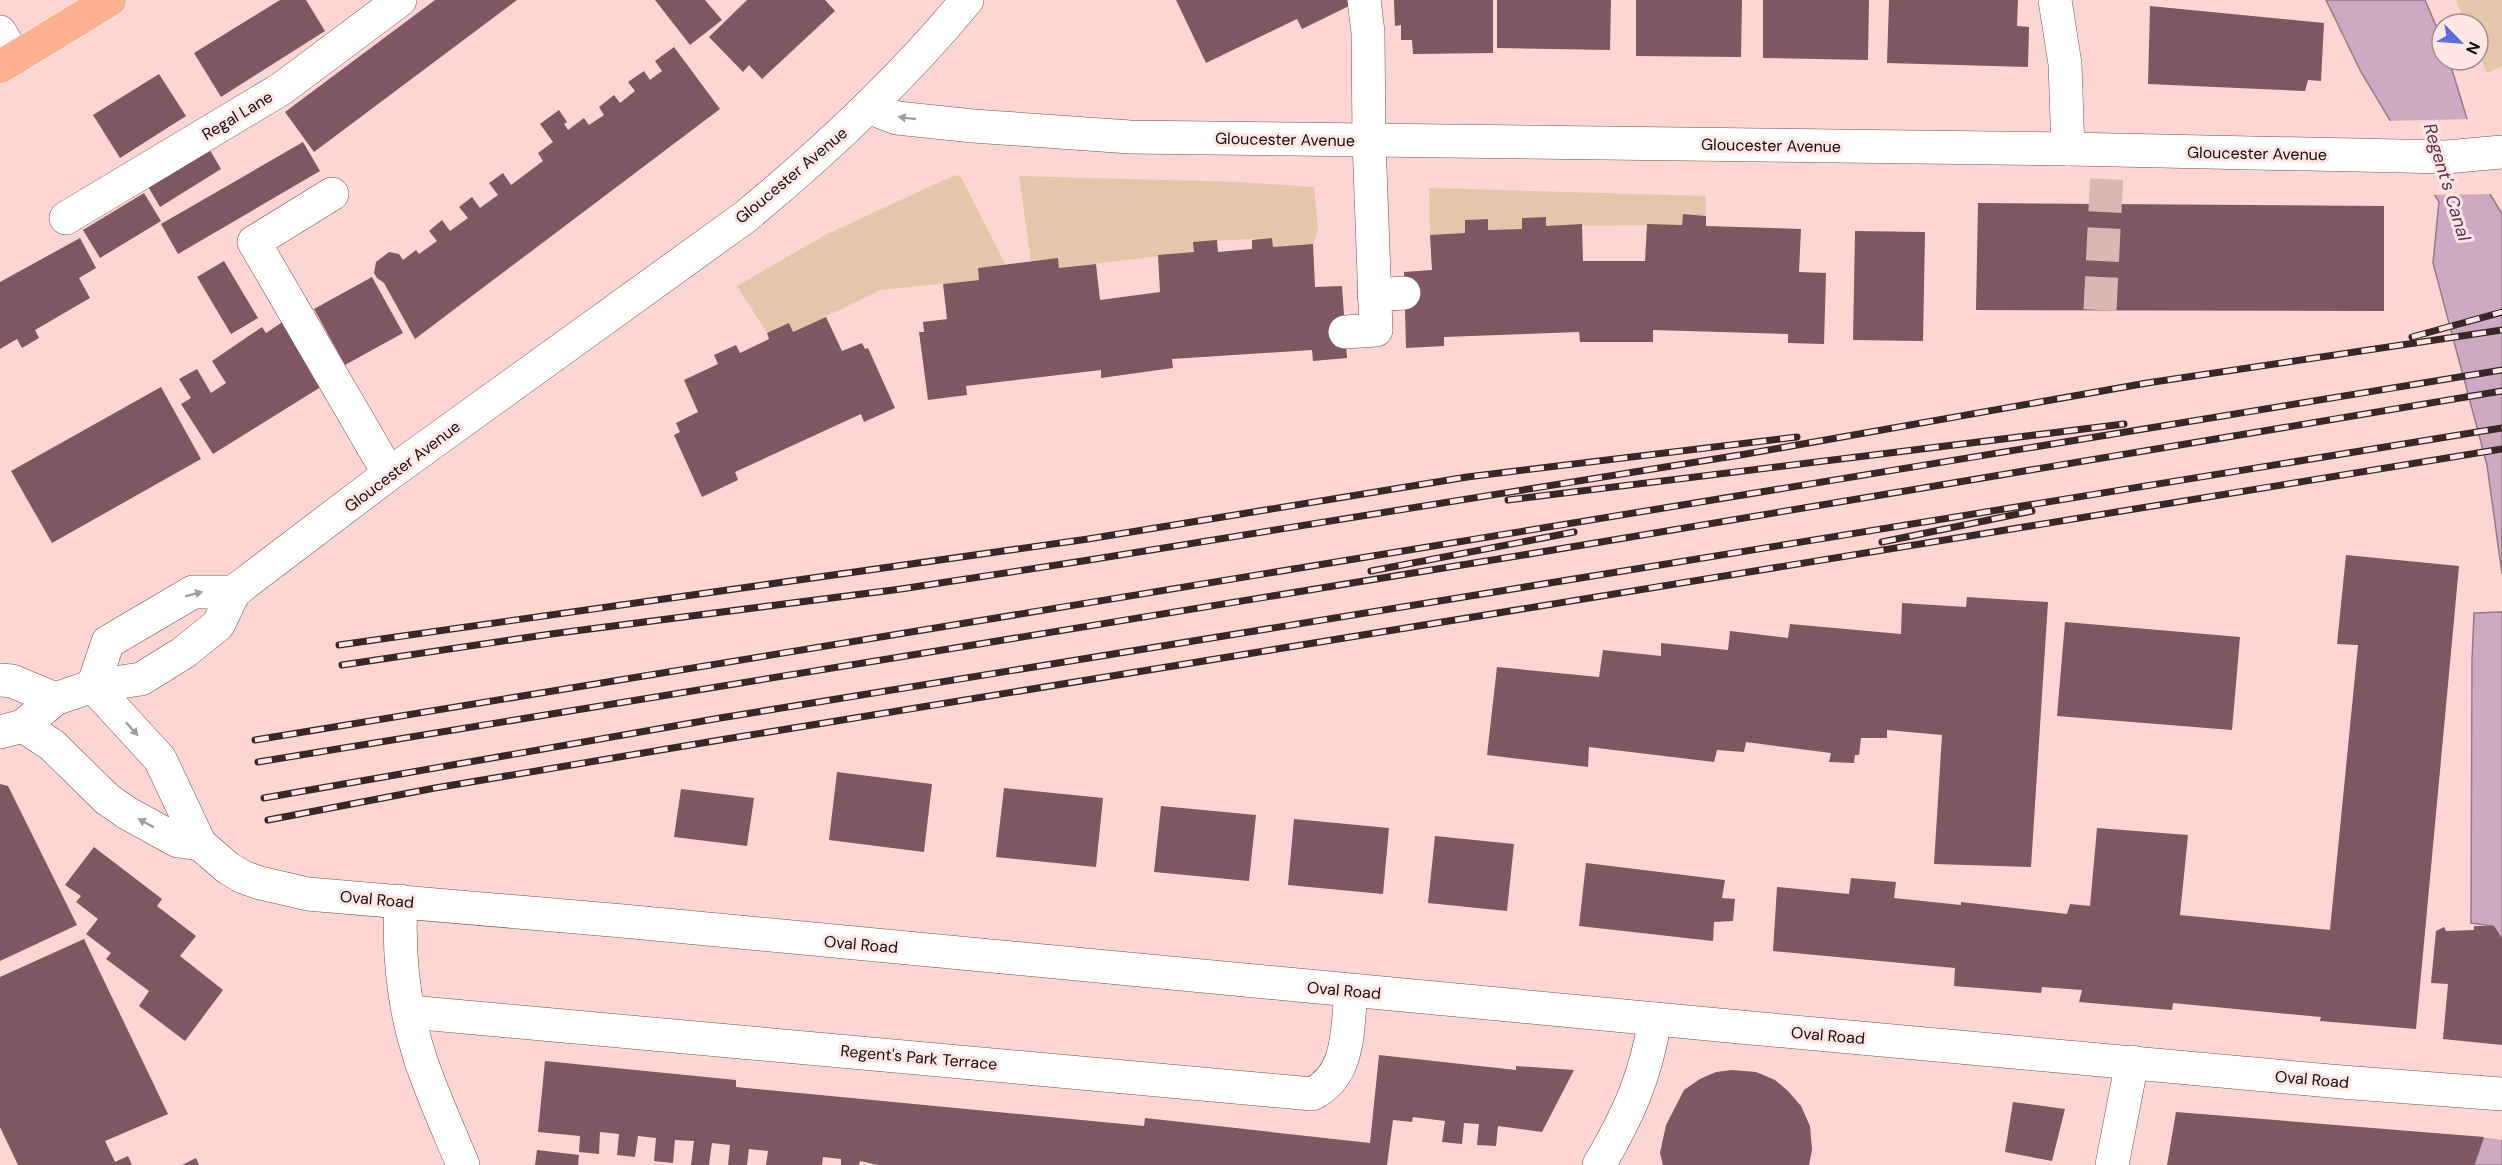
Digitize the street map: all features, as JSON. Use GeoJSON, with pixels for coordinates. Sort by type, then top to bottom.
{"type":"FeatureCollection","features":[{"type":"Feature","properties":{"kind":"main road"},"geometry":{"type":"LineString","coordinates":[[5,52],[110,0]]}},
{"type":"Feature","properties":{"kind":"street","name":"Regal Lane"},"geometry":{"type":"LineString","coordinates":[[66,218],[280,89],[400,0]]}},
{"type":"Feature","properties":{"kind":"street"},"geometry":{"type":"LineString","coordinates":[[868,107],[968,0]]}},
{"type":"Feature","properties":{"kind":"street"},"geometry":{"type":"LineString","coordinates":[[1345,332],[1376,330],[1389,294],[1369,140],[1368,32],[1364,0]]}},
{"type":"Feature","properties":{"kind":"street"},"geometry":{"type":"LineString","coordinates":[[2055,0],[2065,64],[2068,149]]}},
{"type":"Feature","properties":{"kind":"street","name":"Gloucester Avenue"},"geometry":{"type":"LineString","coordinates":[[11,729],[55,699],[93,686],[141,678],[160,669],[218,625],[234,592],[389,474],[745,217],[830,144],[868,107],[897,117],[947,123],[1130,137],[2068,149],[2446,158],[2502,152]]}},
{"type":"Feature","properties":{"kind":"street"},"geometry":{"type":"LineString","coordinates":[[332,194],[254,242],[389,474]]}},
{"type":"Feature","properties":{"kind":"street"},"geometry":{"type":"LineString","coordinates":[[93,686],[108,642],[193,592],[234,592]]}},
{"type":"Feature","properties":{"kind":"street"},"geometry":{"type":"LineString","coordinates":[[0,680],[12,681],[55,699]]}},
{"type":"Feature","properties":{"kind":"street","name":"Oval Road"},"geometry":{"type":"LineString","coordinates":[[93,686],[159,759],[200,844],[228,868],[260,883],[308,894],[2342,1082],[2487,1092]]}},
{"type":"Feature","properties":{"kind":"street","name":"Oval Road"},"geometry":{"type":"LineString","coordinates":[[11,729],[52,745],[107,799],[127,813],[178,841],[200,844]]}},
{"type":"Feature","properties":{"kind":"street"},"geometry":{"type":"LineString","coordinates":[[401,901],[402,974],[410,1012],[422,1062],[463,1165]]}},
{"type":"Feature","properties":{"kind":"street","name":"Regent's Park Terrace"},"geometry":{"type":"LineString","coordinates":[[410,1012],[1312,1094],[1333,1079],[1340,1066],[1351,991]]}},
{"type":"Feature","properties":{"kind":"street"},"geometry":{"type":"LineString","coordinates":[[1599,1165],[1631,1108],[1645,1070],[1655,1019]]}},
{"type":"Feature","properties":{"kind":"street"},"geometry":{"type":"LineString","coordinates":[[2112,1165],[2132,1062]]}},
{"type":"Feature","properties":{"kind":"shaded area"},"geometry":{"type":"Polygon","coordinates":[[[2456,0],[2502,0],[2502,66],[2490,72],[2490,12],[2461,12],[2456,0]]]}},
{"type":"Feature","properties":{"kind":"shaded area"},"geometry":{"type":"Polygon","coordinates":[[[955,175],[961,177],[1005,264],[978,268],[979,280],[881,290],[793,332],[789,323],[767,333],[737,286],[825,235],[955,175]]]}},
{"type":"Feature","properties":{"kind":"shaded area"},"geometry":{"type":"Polygon","coordinates":[[[1019,176],[1239,182],[1314,187],[1318,230],[1313,244],[1273,247],[1272,238],[1194,242],[1194,252],[1059,268],[1058,258],[1031,261],[1019,176]]]}},
{"type":"Feature","properties":{"kind":"shaded area"},"geometry":{"type":"Polygon","coordinates":[[[1429,188],[1706,196],[1706,216],[1683,214],[1682,225],[1546,226],[1546,218],[1522,218],[1522,229],[1488,230],[1488,219],[1465,220],[1465,233],[1430,235],[1429,188]]]}},
{"type":"Feature","properties":{"kind":"water","name":"Regent's Canal"},"geometry":{"type":"Polygon","coordinates":[[[2326,0],[2425,0],[2430,12],[2430,72],[2453,72],[2490,194],[2502,214],[2502,574],[2487,465],[2433,263],[2439,202],[2361,72],[2326,0]]]}},
{"type":"Feature","properties":{"kind":"water"},"geometry":{"type":"Polygon","coordinates":[[[2502,612],[2502,939],[2493,926],[2471,923],[2474,613],[2502,612]]]}},
{"type":"Feature","properties":{"kind":"water"},"geometry":{"type":"Polygon","coordinates":[[[2502,1083],[2502,1165],[2474,1165],[2502,1083]]]}},
{"type":"Feature","properties":{"kind":"pier"},"geometry":{"type":"Polygon","coordinates":[[[2470,119],[2494,194],[2432,195],[2387,121],[2470,119]]]}},
{"type":"Feature","properties":{"kind":"pier"},"geometry":{"type":"Polygon","coordinates":[[[2502,1080],[2502,1140],[2481,1137],[2499,1082],[2502,1080]]]}},
{"type":"Feature","properties":{"kind":"building"},"geometry":{"type":"Polygon","coordinates":[[[280,0],[306,0],[325,31],[221,97],[194,53],[280,0]]]}},
{"type":"Feature","properties":{"kind":"building"},"geometry":{"type":"Polygon","coordinates":[[[435,0],[517,0],[314,152],[285,112],[435,0]]]}},
{"type":"Feature","properties":{"kind":"building"},"geometry":{"type":"Polygon","coordinates":[[[655,0],[705,0],[722,20],[690,45],[655,0]]]}},
{"type":"Feature","properties":{"kind":"building"},"geometry":{"type":"Polygon","coordinates":[[[747,0],[825,0],[835,11],[762,79],[749,65],[743,72],[709,37],[747,0]]]}},
{"type":"Feature","properties":{"kind":"building"},"geometry":{"type":"Polygon","coordinates":[[[1176,0],[1349,0],[1351,5],[1302,29],[1297,19],[1206,63],[1176,0]]]}},
{"type":"Feature","properties":{"kind":"building"},"geometry":{"type":"Polygon","coordinates":[[[1394,0],[1493,0],[1493,53],[1413,54],[1412,40],[1401,40],[1401,25],[1395,26],[1394,0]]]}},
{"type":"Feature","properties":{"kind":"building"},"geometry":{"type":"Polygon","coordinates":[[[1497,0],[1611,0],[1610,50],[1497,48],[1497,0]]]}},
{"type":"Feature","properties":{"kind":"building"},"geometry":{"type":"Polygon","coordinates":[[[1636,0],[1742,0],[1741,57],[1636,56],[1636,0]]]}},
{"type":"Feature","properties":{"kind":"building"},"geometry":{"type":"Polygon","coordinates":[[[1763,0],[1869,0],[1868,60],[1763,58],[1763,0]]]}},
{"type":"Feature","properties":{"kind":"building"},"geometry":{"type":"Polygon","coordinates":[[[1889,0],[2018,0],[2017,26],[2029,27],[2028,67],[1887,63],[1889,0]]]}},
{"type":"Feature","properties":{"kind":"building"},"geometry":{"type":"Polygon","coordinates":[[[2150,6],[2324,23],[2321,81],[2308,80],[2305,91],[2148,84],[2150,6]]]}},
{"type":"Feature","properties":{"kind":"building"},"geometry":{"type":"Polygon","coordinates":[[[674,47],[720,109],[415,339],[384,283],[374,273],[376,262],[389,252],[399,254],[403,260],[416,250],[419,254],[437,241],[429,231],[442,220],[450,231],[468,218],[459,207],[472,197],[480,208],[498,195],[489,183],[503,173],[511,185],[543,161],[538,153],[553,142],[540,124],[559,110],[567,122],[564,124],[568,130],[584,118],[589,125],[604,115],[599,107],[614,95],[620,103],[635,91],[628,82],[644,71],[650,80],[662,71],[655,61],[674,47]]]}},
{"type":"Feature","properties":{"kind":"building"},"geometry":{"type":"Polygon","coordinates":[[[159,74],[186,116],[120,158],[93,115],[159,74]]]}},
{"type":"Feature","properties":{"kind":"building"},"geometry":{"type":"Polygon","coordinates":[[[303,142],[320,171],[178,254],[161,224],[303,142]]]}},
{"type":"Feature","properties":{"kind":"building"},"geometry":{"type":"Polygon","coordinates":[[[207,145],[221,169],[160,207],[146,183],[207,145]]]}},
{"type":"Feature","properties":{"kind":"building"},"geometry":{"type":"Polygon","coordinates":[[[144,193],[161,221],[100,258],[83,230],[144,193]]]}},
{"type":"Feature","properties":{"kind":"building"},"geometry":{"type":"Polygon","coordinates":[[[1978,203],[2384,206],[2384,311],[1976,310],[1978,203]]]}},
{"type":"Feature","properties":{"kind":"building"},"geometry":{"type":"Polygon","coordinates":[[[1683,214],[1706,216],[1706,226],[1801,229],[1799,272],[1826,273],[1824,344],[1788,343],[1788,334],[1653,330],[1653,342],[1580,342],[1579,332],[1444,337],[1444,346],[1406,348],[1404,272],[1432,270],[1430,235],[1465,233],[1465,220],[1488,219],[1488,230],[1522,229],[1522,218],[1546,217],[1546,226],[1582,224],[1583,261],[1645,261],[1647,224],[1682,225],[1683,214]]]}},
{"type":"Feature","properties":{"kind":"building"},"geometry":{"type":"Polygon","coordinates":[[[1855,231],[1925,232],[1923,341],[1853,340],[1855,231]]]}},
{"type":"Feature","properties":{"kind":"building"},"geometry":{"type":"Polygon","coordinates":[[[80,238],[96,268],[79,278],[90,298],[35,330],[39,338],[22,348],[17,339],[0,349],[0,282],[80,238]]]}},
{"type":"Feature","properties":{"kind":"building"},"geometry":{"type":"Polygon","coordinates":[[[1272,238],[1273,247],[1313,244],[1315,287],[1342,286],[1347,358],[1313,361],[1312,350],[1172,359],[1173,368],[1101,378],[1101,370],[966,386],[967,395],[928,400],[919,332],[924,332],[923,322],[947,319],[943,284],[979,280],[978,268],[1058,258],[1059,268],[1096,264],[1100,300],[1160,292],[1158,255],[1194,252],[1193,242],[1217,240],[1218,252],[1252,249],[1252,240],[1272,238]]]}},
{"type":"Feature","properties":{"kind":"building"},"geometry":{"type":"Polygon","coordinates":[[[224,261],[258,318],[231,334],[197,277],[224,261]]]}},
{"type":"Feature","properties":{"kind":"building"},"geometry":{"type":"Polygon","coordinates":[[[372,277],[403,333],[345,365],[314,309],[372,277]]]}},
{"type":"Feature","properties":{"kind":"building"},"geometry":{"type":"Polygon","coordinates":[[[826,317],[842,351],[862,343],[865,349],[868,348],[895,408],[864,422],[861,414],[735,472],[738,480],[702,497],[674,435],[680,432],[676,423],[698,412],[684,380],[718,364],[714,355],[736,345],[740,353],[769,339],[767,333],[789,323],[793,332],[826,317]]]}},
{"type":"Feature","properties":{"kind":"building"},"geometry":{"type":"Polygon","coordinates":[[[284,321],[324,385],[213,454],[181,404],[191,398],[179,379],[197,369],[211,393],[226,383],[212,361],[262,327],[266,333],[284,321]]]}},
{"type":"Feature","properties":{"kind":"building"},"geometry":{"type":"Polygon","coordinates":[[[161,387],[201,459],[52,543],[11,471],[161,387]]]}},
{"type":"Feature","properties":{"kind":"building"},"geometry":{"type":"Polygon","coordinates":[[[2346,555],[2459,566],[2416,1029],[2320,1021],[2321,1017],[2173,1003],[2172,1010],[2079,1002],[2082,990],[2042,987],[2041,993],[1954,986],[1955,968],[1773,951],[1777,887],[1849,894],[1851,878],[1896,882],[1894,898],[1961,905],[1961,902],[2067,914],[2070,904],[2090,906],[2097,828],[2188,835],[2180,915],[2330,930],[2358,645],[2337,644],[2346,555]]]}},
{"type":"Feature","properties":{"kind":"building"},"geometry":{"type":"Polygon","coordinates":[[[1967,597],[2048,602],[2031,867],[1934,864],[1942,735],[1887,730],[1887,738],[1861,738],[1859,755],[1855,755],[1854,763],[1829,762],[1831,753],[1746,742],[1744,752],[1717,750],[1714,762],[1589,747],[1588,767],[1487,755],[1497,667],[1599,677],[1603,650],[1661,656],[1661,643],[1728,650],[1730,631],[1788,638],[1790,624],[1901,634],[1902,603],[1966,607],[1967,597]]]}},
{"type":"Feature","properties":{"kind":"building"},"geometry":{"type":"Polygon","coordinates":[[[2065,622],[2240,637],[2232,730],[2057,716],[2065,622]]]}},
{"type":"Feature","properties":{"kind":"building"},"geometry":{"type":"Polygon","coordinates":[[[837,772],[932,784],[924,852],[829,840],[837,772]]]}},
{"type":"Feature","properties":{"kind":"building"},"geometry":{"type":"Polygon","coordinates":[[[0,784],[8,786],[77,925],[0,961],[0,784]]]}},
{"type":"Feature","properties":{"kind":"building"},"geometry":{"type":"Polygon","coordinates":[[[1004,788],[1103,798],[1096,867],[996,857],[1004,788]]]}},
{"type":"Feature","properties":{"kind":"building"},"geometry":{"type":"Polygon","coordinates":[[[681,789],[754,798],[747,846],[674,837],[681,789]]]}},
{"type":"Feature","properties":{"kind":"building"},"geometry":{"type":"Polygon","coordinates":[[[1161,806],[1256,815],[1249,881],[1154,872],[1161,806]]]}},
{"type":"Feature","properties":{"kind":"building"},"geometry":{"type":"Polygon","coordinates":[[[1294,819],[1389,828],[1383,894],[1288,885],[1294,819]]]}},
{"type":"Feature","properties":{"kind":"building"},"geometry":{"type":"Polygon","coordinates":[[[1435,836],[1514,844],[1507,911],[1428,903],[1435,836]]]}},
{"type":"Feature","properties":{"kind":"building"},"geometry":{"type":"Polygon","coordinates":[[[94,847],[162,899],[157,906],[196,936],[180,956],[223,990],[185,1041],[139,1006],[149,991],[106,959],[111,953],[86,934],[98,919],[76,902],[81,896],[65,885],[94,847]]]}},
{"type":"Feature","properties":{"kind":"building"},"geometry":{"type":"Polygon","coordinates":[[[1586,863],[1725,880],[1722,898],[1735,899],[1733,921],[1714,922],[1713,941],[1579,926],[1586,863]]]}},
{"type":"Feature","properties":{"kind":"building"},"geometry":{"type":"Polygon","coordinates":[[[2474,926],[2494,926],[2502,939],[2502,1045],[2443,1039],[2448,984],[2431,983],[2436,931],[2444,927],[2446,931],[2474,930],[2474,926]]]}},
{"type":"Feature","properties":{"kind":"building"},"geometry":{"type":"Polygon","coordinates":[[[84,939],[168,1114],[105,1141],[115,1162],[128,1156],[132,1165],[18,1165],[0,1127],[0,977],[84,939]]]}},
{"type":"Feature","properties":{"kind":"building"},"geometry":{"type":"Polygon","coordinates":[[[1379,1055],[1516,1070],[1516,1066],[1574,1070],[1542,1132],[1498,1126],[1496,1146],[1477,1145],[1479,1124],[1464,1123],[1462,1144],[1442,1142],[1445,1121],[1413,1117],[1412,1122],[1393,1120],[1387,1165],[878,1165],[860,1161],[859,1165],[841,1165],[841,1159],[823,1157],[822,1165],[766,1165],[768,1151],[749,1149],[747,1165],[728,1165],[730,1145],[712,1143],[709,1165],[691,1165],[694,1141],[675,1140],[673,1163],[654,1161],[656,1138],[638,1136],[635,1157],[617,1155],[619,1134],[600,1132],[599,1154],[579,1152],[580,1136],[538,1132],[545,1061],[736,1080],[736,1087],[1144,1126],[1145,1118],[1370,1143],[1379,1055]]]}},
{"type":"Feature","properties":{"kind":"building"},"geometry":{"type":"Polygon","coordinates":[[[1732,1070],[1756,1072],[1775,1080],[1801,1106],[1810,1126],[1812,1150],[1809,1165],[1663,1165],[1660,1153],[1666,1125],[1684,1090],[1716,1072],[1732,1070]]]}},
{"type":"Feature","properties":{"kind":"building"},"geometry":{"type":"Polygon","coordinates":[[[2013,1102],[2065,1109],[2052,1161],[2005,1152],[2013,1102]]]}},
{"type":"Feature","properties":{"kind":"building"},"geometry":{"type":"Polygon","coordinates":[[[2176,1112],[2484,1137],[2474,1165],[2167,1165],[2176,1112]]]}},
{"type":"Feature","properties":{"kind":"building"},"geometry":{"type":"Polygon","coordinates":[[[537,1150],[579,1155],[578,1165],[535,1165],[537,1150]]]}},
{"type":"Feature","properties":{"kind":"building"},"geometry":{"type":"Polygon","coordinates":[[[196,1158],[199,1165],[182,1165],[196,1158]]]}},
{"type":"Feature","properties":{"kind":"tunnel"},"geometry":{"type":"LineString","coordinates":[[2100,310],[2108,150]]}},
{"type":"Feature","properties":{"kind":"railway"},"geometry":{"type":"LineString","coordinates":[[2412,337],[2502,312]]}},
{"type":"Feature","properties":{"kind":"railway"},"geometry":{"type":"LineString","coordinates":[[342,665],[551,634],[901,589],[1089,560],[1746,454],[2147,383],[2502,330]]}},
{"type":"Feature","properties":{"kind":"railway"},"geometry":{"type":"LineString","coordinates":[[255,740],[2502,370]]}},
{"type":"Feature","properties":{"kind":"railway"},"geometry":{"type":"LineString","coordinates":[[258,762],[1523,555],[2502,391]]}},
{"type":"Feature","properties":{"kind":"railway"},"geometry":{"type":"LineString","coordinates":[[1508,500],[2124,424]]}},
{"type":"Feature","properties":{"kind":"railway"},"geometry":{"type":"LineString","coordinates":[[264,798],[720,718],[2502,428]]}},
{"type":"Feature","properties":{"kind":"railway"},"geometry":{"type":"LineString","coordinates":[[339,645],[1088,539],[1467,477],[1797,437]]}},
{"type":"Feature","properties":{"kind":"railway"},"geometry":{"type":"LineString","coordinates":[[268,820],[435,788],[726,739],[2502,449]]}},
{"type":"Feature","properties":{"kind":"railway"},"geometry":{"type":"LineString","coordinates":[[1882,542],[2032,511]]}},
{"type":"Feature","properties":{"kind":"railway"},"geometry":{"type":"LineString","coordinates":[[1371,571],[1574,532]]}}]}
